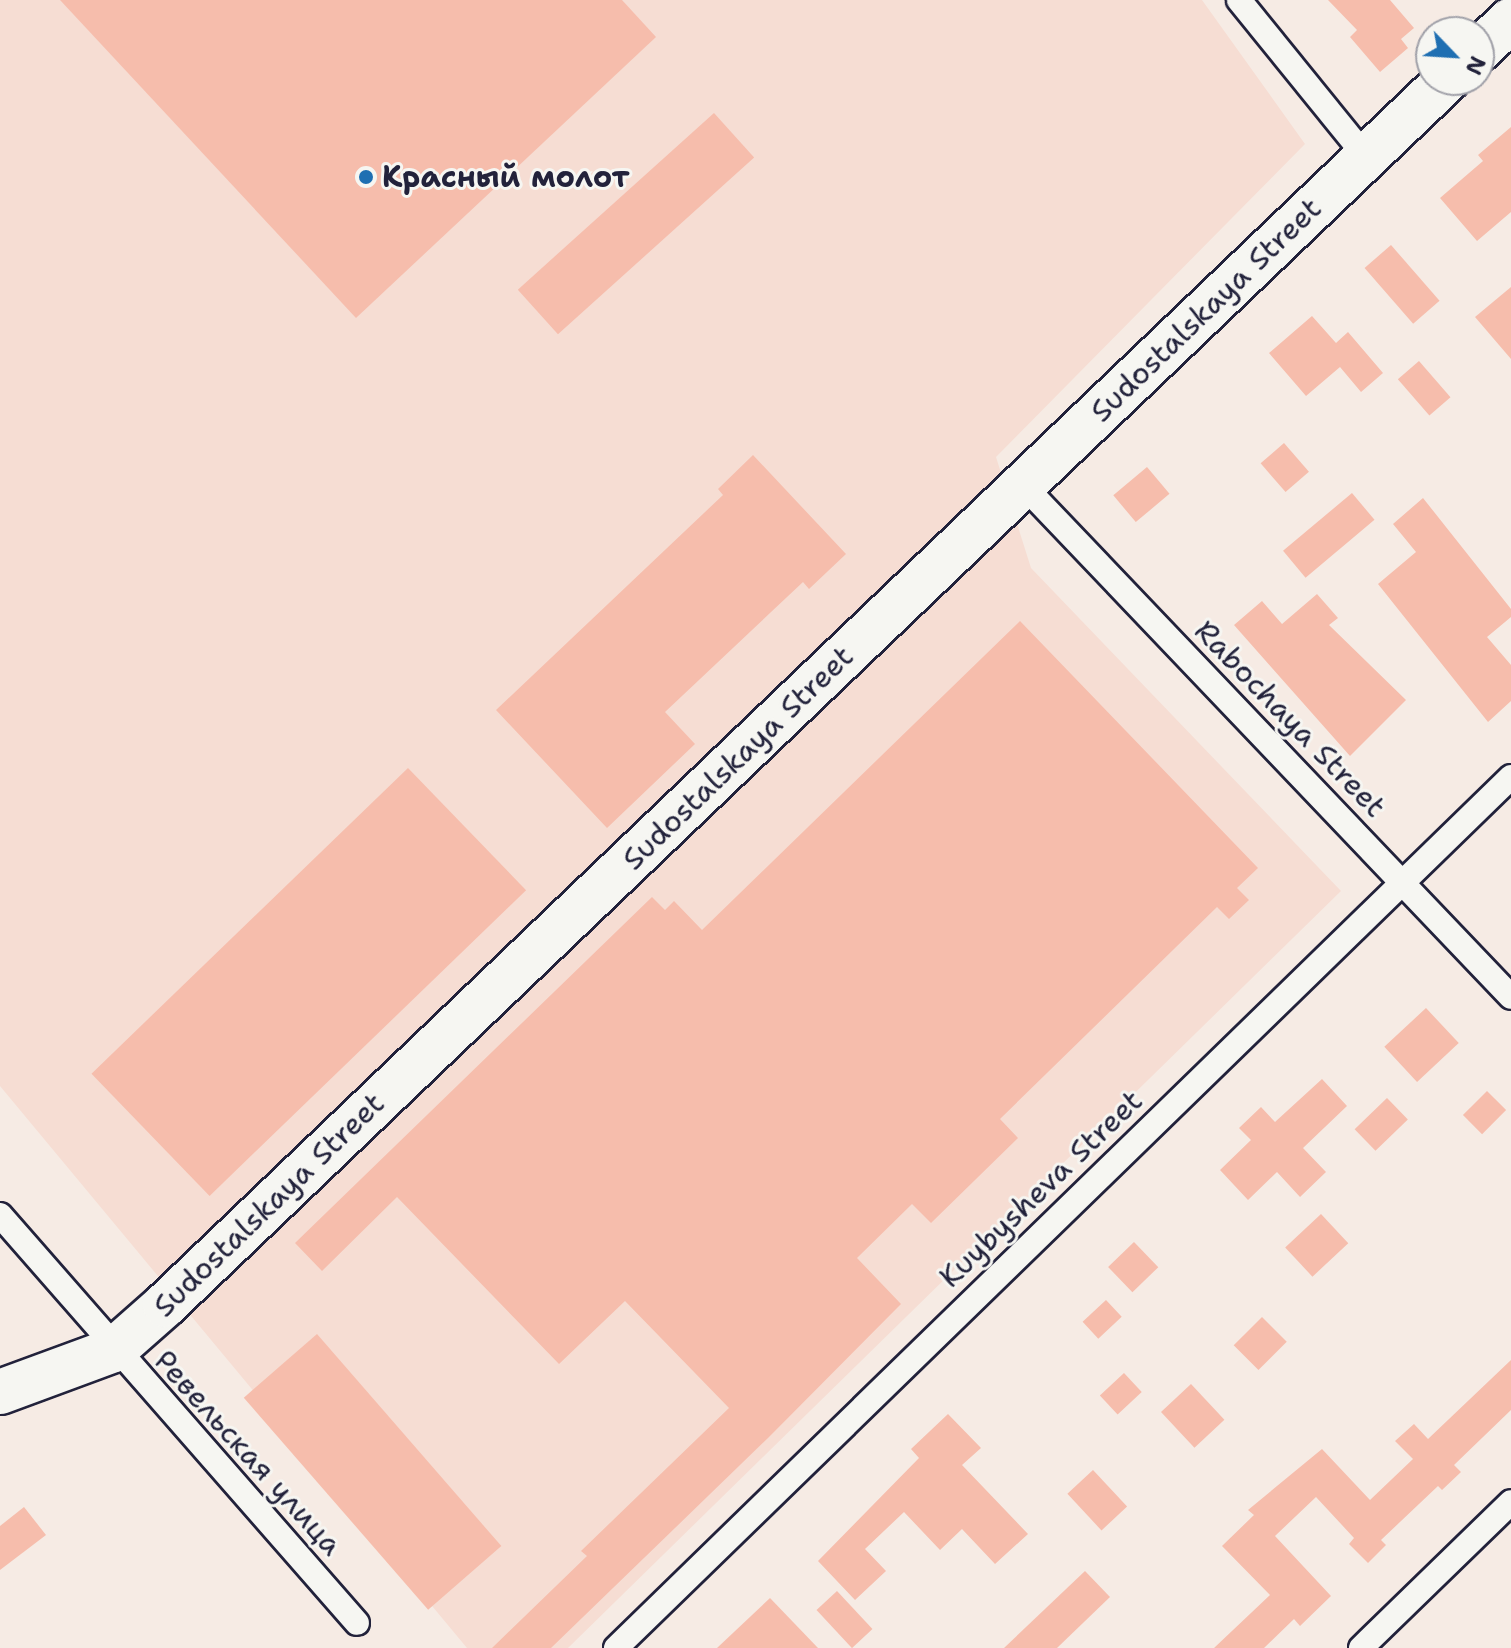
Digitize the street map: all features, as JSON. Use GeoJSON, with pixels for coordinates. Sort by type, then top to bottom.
{"type":"FeatureCollection","features":[{"type":"Feature","properties":{"kind":"highway"},"geometry":{"type":"LineString","coordinates":[[1495,35],[1511,20]]}},
{"type":"Feature","properties":{"kind":"highway","name":"Sudostalskaya Street"},"geometry":{"type":"LineString","coordinates":[[0,1392],[114,1350],[1430,96]]}},
{"type":"Feature","properties":{"kind":"street"},"geometry":{"type":"LineString","coordinates":[[1239,0],[1366,157]]}},
{"type":"Feature","properties":{"kind":"street","name":"Rabochaya Street"},"geometry":{"type":"LineString","coordinates":[[1023,485],[1511,997]]}},
{"type":"Feature","properties":{"kind":"street","name":"Kuybysheva Street"},"geometry":{"type":"LineString","coordinates":[[616,1648],[1511,777]]}},
{"type":"Feature","properties":{"kind":"street","name":"Ревельская улица"},"geometry":{"type":"LineString","coordinates":[[0,1215],[114,1350],[357,1623]]}},
{"type":"Feature","properties":{"kind":"street"},"geometry":{"type":"LineString","coordinates":[[1361,1648],[1511,1502]]}},
{"type":"Feature","properties":{"kind":"shaded area"},"geometry":{"type":"Polygon","coordinates":[[[0,0],[1202,0],[1305,144],[996,457],[1031,568],[1341,891],[568,1648],[467,1648],[0,1086],[0,0]]]}},
{"type":"Feature","properties":{"kind":"building","name":"Красный молот"},"geometry":{"type":"Polygon","coordinates":[[[60,0],[622,0],[656,37],[356,318],[60,0]]]}},
{"type":"Feature","properties":{"kind":"building"},"geometry":{"type":"Polygon","coordinates":[[[1328,0],[1390,0],[1414,28],[1401,39],[1408,48],[1380,72],[1350,37],[1357,30],[1328,0]]]}},
{"type":"Feature","properties":{"kind":"building"},"geometry":{"type":"Polygon","coordinates":[[[714,113],[754,158],[558,334],[518,290],[714,113]]]}},
{"type":"Feature","properties":{"kind":"building"},"geometry":{"type":"Polygon","coordinates":[[[1511,127],[1511,212],[1477,241],[1440,198],[1483,161],[1478,155],[1511,127]]]}},
{"type":"Feature","properties":{"kind":"building"},"geometry":{"type":"Polygon","coordinates":[[[1391,245],[1440,301],[1413,324],[1365,268],[1391,245]]]}},
{"type":"Feature","properties":{"kind":"building"},"geometry":{"type":"Polygon","coordinates":[[[1511,287],[1511,359],[1475,317],[1511,287]]]}},
{"type":"Feature","properties":{"kind":"building"},"geometry":{"type":"Polygon","coordinates":[[[1312,316],[1336,343],[1348,332],[1383,373],[1361,392],[1340,367],[1306,396],[1269,353],[1312,316]]]}},
{"type":"Feature","properties":{"kind":"building"},"geometry":{"type":"Polygon","coordinates":[[[1419,361],[1450,397],[1429,416],[1398,379],[1419,361]]]}},
{"type":"Feature","properties":{"kind":"building"},"geometry":{"type":"Polygon","coordinates":[[[1284,443],[1309,472],[1286,492],[1261,463],[1284,443]]]}},
{"type":"Feature","properties":{"kind":"building"},"geometry":{"type":"Polygon","coordinates":[[[753,455],[846,554],[809,589],[803,582],[665,712],[695,744],[607,828],[496,710],[723,495],[718,489],[753,455]]]}},
{"type":"Feature","properties":{"kind":"building"},"geometry":{"type":"Polygon","coordinates":[[[1147,467],[1169,494],[1136,522],[1113,495],[1147,467]]]}},
{"type":"Feature","properties":{"kind":"building"},"geometry":{"type":"Polygon","coordinates":[[[1352,493],[1374,520],[1306,578],[1283,551],[1352,493]]]}},
{"type":"Feature","properties":{"kind":"building"},"geometry":{"type":"Polygon","coordinates":[[[1423,498],[1511,609],[1511,617],[1487,637],[1511,665],[1511,701],[1488,722],[1378,584],[1416,552],[1393,524],[1423,498]]]}},
{"type":"Feature","properties":{"kind":"building"},"geometry":{"type":"Polygon","coordinates":[[[1317,594],[1338,618],[1329,625],[1406,700],[1350,756],[1234,625],[1262,601],[1282,624],[1317,594]]]}},
{"type":"Feature","properties":{"kind":"building"},"geometry":{"type":"Polygon","coordinates":[[[1020,621],[1258,868],[1237,888],[1249,900],[1229,919],[1217,907],[1000,1119],[1018,1138],[931,1223],[912,1204],[857,1258],[901,1304],[768,1438],[551,1648],[492,1648],[587,1556],[581,1551],[729,1408],[625,1301],[559,1364],[397,1197],[322,1271],[295,1243],[652,897],[665,910],[674,901],[702,930],[1020,621]]]}},
{"type":"Feature","properties":{"kind":"building"},"geometry":{"type":"Polygon","coordinates":[[[408,768],[526,890],[210,1196],[91,1074],[408,768]]]}},
{"type":"Feature","properties":{"kind":"building"},"geometry":{"type":"Polygon","coordinates":[[[1426,1008],[1459,1043],[1417,1082],[1384,1047],[1426,1008]]]}},
{"type":"Feature","properties":{"kind":"building"},"geometry":{"type":"Polygon","coordinates":[[[1322,1079],[1347,1106],[1303,1148],[1326,1172],[1300,1197],[1277,1172],[1248,1200],[1220,1170],[1251,1140],[1239,1128],[1261,1107],[1275,1122],[1322,1079]]]}},
{"type":"Feature","properties":{"kind":"building"},"geometry":{"type":"Polygon","coordinates":[[[1487,1091],[1506,1110],[1482,1134],[1463,1115],[1487,1091]]]}},
{"type":"Feature","properties":{"kind":"building"},"geometry":{"type":"Polygon","coordinates":[[[1387,1098],[1408,1120],[1375,1151],[1355,1129],[1387,1098]]]}},
{"type":"Feature","properties":{"kind":"building"},"geometry":{"type":"Polygon","coordinates":[[[1321,1214],[1348,1243],[1312,1277],[1285,1247],[1321,1214]]]}},
{"type":"Feature","properties":{"kind":"building"},"geometry":{"type":"Polygon","coordinates":[[[1134,1242],[1158,1267],[1132,1292],[1108,1267],[1134,1242]]]}},
{"type":"Feature","properties":{"kind":"building"},"geometry":{"type":"Polygon","coordinates":[[[1106,1300],[1122,1317],[1098,1339],[1083,1322],[1106,1300]]]}},
{"type":"Feature","properties":{"kind":"building"},"geometry":{"type":"Polygon","coordinates":[[[1262,1317],[1287,1342],[1258,1370],[1234,1345],[1262,1317]]]}},
{"type":"Feature","properties":{"kind":"building"},"geometry":{"type":"Polygon","coordinates":[[[317,1334],[501,1546],[428,1610],[244,1398],[317,1334]]]}},
{"type":"Feature","properties":{"kind":"building"},"geometry":{"type":"Polygon","coordinates":[[[1511,1360],[1511,1410],[1454,1465],[1461,1472],[1442,1490],[1438,1486],[1381,1540],[1386,1545],[1368,1563],[1349,1544],[1354,1538],[1316,1497],[1275,1536],[1331,1596],[1300,1626],[1294,1619],[1264,1648],[1214,1648],[1270,1595],[1222,1546],[1254,1515],[1248,1510],[1322,1449],[1370,1500],[1413,1459],[1395,1441],[1414,1424],[1428,1439],[1511,1360]]]}},
{"type":"Feature","properties":{"kind":"building"},"geometry":{"type":"Polygon","coordinates":[[[1124,1373],[1142,1392],[1118,1415],[1100,1396],[1124,1373]]]}},
{"type":"Feature","properties":{"kind":"building"},"geometry":{"type":"Polygon","coordinates":[[[1191,1384],[1224,1420],[1194,1448],[1161,1412],[1191,1384]]]}},
{"type":"Feature","properties":{"kind":"building"},"geometry":{"type":"Polygon","coordinates":[[[948,1414],[981,1448],[962,1465],[1028,1534],[995,1564],[962,1529],[940,1550],[904,1512],[865,1549],[886,1571],[855,1600],[818,1561],[919,1458],[911,1449],[948,1414]]]}},
{"type":"Feature","properties":{"kind":"building"},"geometry":{"type":"Polygon","coordinates":[[[1093,1470],[1127,1507],[1102,1530],[1067,1494],[1093,1470]]]}},
{"type":"Feature","properties":{"kind":"building"},"geometry":{"type":"Polygon","coordinates":[[[24,1507],[46,1535],[0,1570],[0,1526],[24,1507]]]}},
{"type":"Feature","properties":{"kind":"building"},"geometry":{"type":"Polygon","coordinates":[[[1085,1571],[1110,1597],[1057,1648],[1004,1648],[1085,1571]]]}},
{"type":"Feature","properties":{"kind":"building"},"geometry":{"type":"Polygon","coordinates":[[[837,1591],[872,1629],[852,1648],[817,1610],[837,1591]]]}},
{"type":"Feature","properties":{"kind":"building"},"geometry":{"type":"Polygon","coordinates":[[[770,1598],[818,1648],[717,1648],[770,1598]]]}},
{"type":"Feature","properties":{"kind":"place","name":"Красный молот"},"geometry":{"type":"Point","coordinates":[366,177]}}]}
